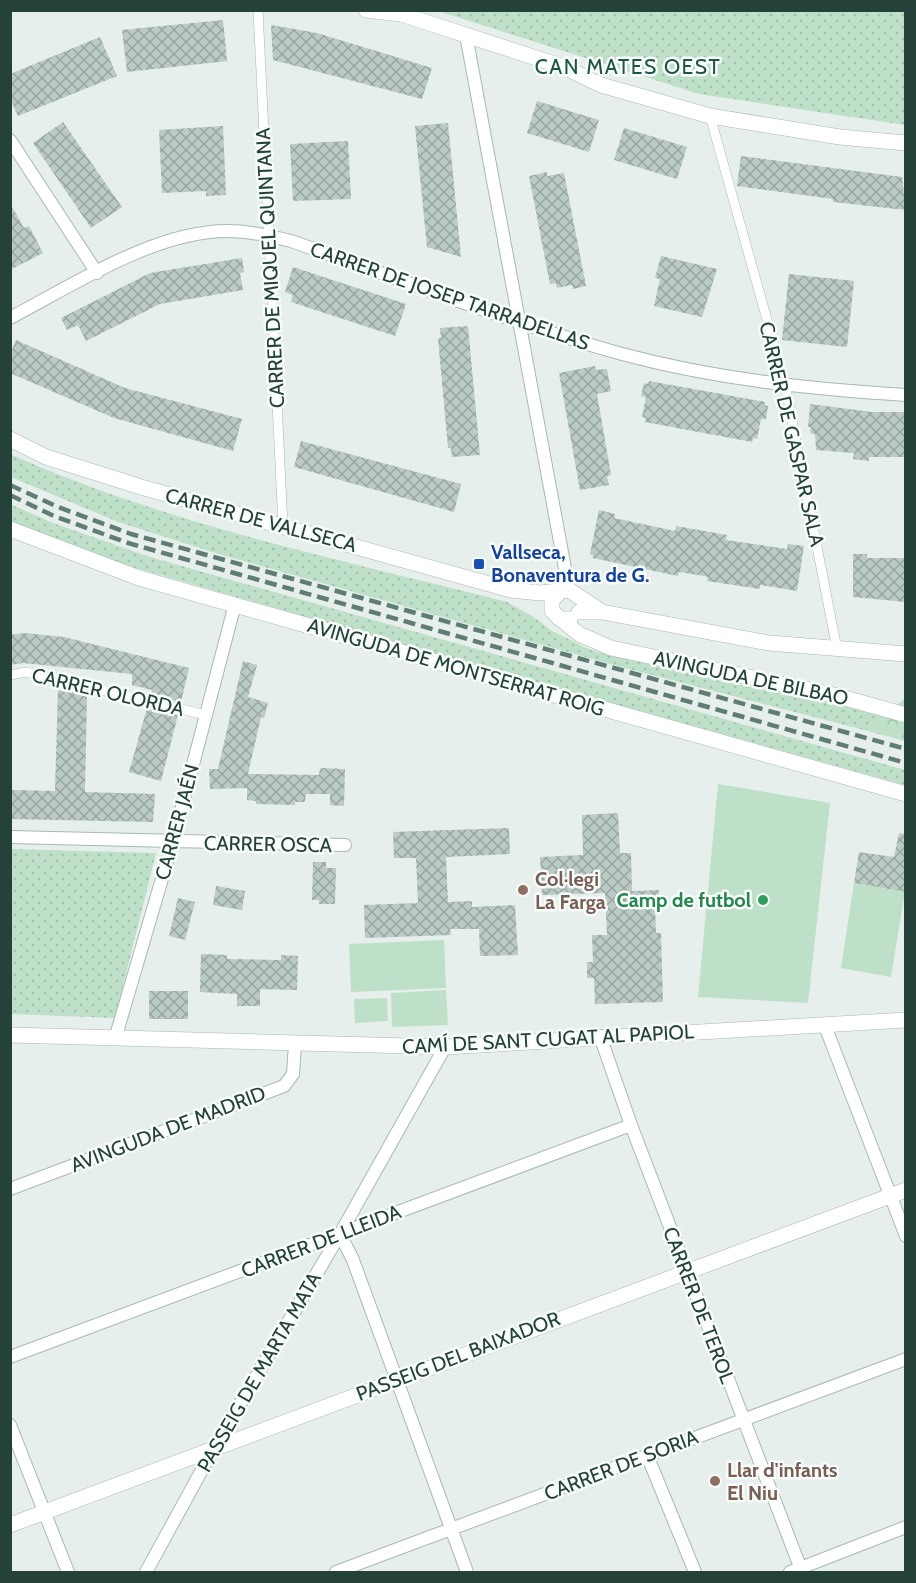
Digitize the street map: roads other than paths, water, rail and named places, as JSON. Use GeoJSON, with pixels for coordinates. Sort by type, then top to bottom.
{"type":"FeatureCollection","features":[{"type":"Feature","properties":{"kind":"street","name":"CARRER DE MIQUEL QUINTANA"},"geometry":{"type":"LineString","coordinates":[[258,10],[283,526]]}},
{"type":"Feature","properties":{"kind":"street"},"geometry":{"type":"LineString","coordinates":[[366,10],[401,14],[576,72],[601,85],[710,116],[840,138],[906,143]]}},
{"type":"Feature","properties":{"kind":"street"},"geometry":{"type":"LineString","coordinates":[[466,35],[573,601],[584,632],[596,642]]}},
{"type":"Feature","properties":{"kind":"street","name":"CARRER DE GASPAR SALA"},"geometry":{"type":"LineString","coordinates":[[710,116],[785,384],[837,649]]}},
{"type":"Feature","properties":{"kind":"street"},"geometry":{"type":"LineString","coordinates":[[10,140],[97,273]]}},
{"type":"Feature","properties":{"kind":"street","name":"CARRER DE JOSEP TARRADELLAS"},"geometry":{"type":"LineString","coordinates":[[10,318],[156,245],[197,234],[226,231],[291,241],[624,354],[710,374],[785,384],[906,395]]}},
{"type":"Feature","properties":{"kind":"street","name":"CARRER DE VALLSECA"},"geometry":{"type":"LineString","coordinates":[[10,439],[45,457],[120,481],[516,591],[573,601],[602,612],[769,643],[906,654]]}},
{"type":"Feature","properties":{"kind":"street","name":"AVINGUDA DE MONTSERRAT ROIG"},"geometry":{"type":"LineString","coordinates":[[10,529],[139,578],[906,794]]}},
{"type":"Feature","properties":{"kind":"street","name":"CARRER DE VALLSECA"},"geometry":{"type":"LineString","coordinates":[[516,591],[557,615]]}},
{"type":"Feature","properties":{"kind":"street"},"geometry":{"type":"LineString","coordinates":[[552,600],[573,601],[571,619],[557,615],[552,600]]}},
{"type":"Feature","properties":{"kind":"street","name":"CARRER JAÉN"},"geometry":{"type":"LineString","coordinates":[[115,1039],[173,842],[235,604]]}},
{"type":"Feature","properties":{"kind":"street","name":"AVINGUDA DE BILBAO"},"geometry":{"type":"LineString","coordinates":[[557,615],[579,634],[596,642],[834,695],[906,716]]}},
{"type":"Feature","properties":{"kind":"street","name":"CARRER OLORDA"},"geometry":{"type":"LineString","coordinates":[[10,675],[26,672],[206,715]]}},
{"type":"Feature","properties":{"kind":"street","name":"CARRER OSCA"},"geometry":{"type":"LineString","coordinates":[[10,837],[345,845]]}},
{"type":"Feature","properties":{"kind":"street","name":"CAMÍ DE SANT CUGAT AL PAPIOL"},"geometry":{"type":"LineString","coordinates":[[10,1035],[445,1047],[600,1036],[906,1020]]}},
{"type":"Feature","properties":{"kind":"street"},"geometry":{"type":"LineString","coordinates":[[825,1026],[906,1236]]}},
{"type":"Feature","properties":{"kind":"street","name":"CARRER DE TEROL"},"geometry":{"type":"LineString","coordinates":[[600,1036],[631,1125],[798,1571]]}},
{"type":"Feature","properties":{"kind":"street","name":"AVINGUDA DE MADRID"},"geometry":{"type":"LineString","coordinates":[[10,1189],[284,1086],[293,1074],[295,1044]]}},
{"type":"Feature","properties":{"kind":"street","name":"PASSEIG DE MARTA MATA"},"geometry":{"type":"LineString","coordinates":[[146,1572],[214,1448],[340,1234],[445,1047]]}},
{"type":"Feature","properties":{"kind":"street","name":"CARRER DE LLEIDA"},"geometry":{"type":"LineString","coordinates":[[10,1357],[631,1125]]}},
{"type":"Feature","properties":{"kind":"street","name":"PASSEIG DEL BAIXADOR"},"geometry":{"type":"LineString","coordinates":[[10,1525],[686,1270],[906,1190]]}},
{"type":"Feature","properties":{"kind":"street"},"geometry":{"type":"LineString","coordinates":[[340,1234],[352,1260],[467,1572]]}},
{"type":"Feature","properties":{"kind":"street","name":"CARRER DE SORIA"},"geometry":{"type":"LineString","coordinates":[[336,1572],[906,1359]]}},
{"type":"Feature","properties":{"kind":"street"},"geometry":{"type":"LineString","coordinates":[[10,1425],[68,1572]]}},
{"type":"Feature","properties":{"kind":"street"},"geometry":{"type":"LineString","coordinates":[[647,1455],[695,1572]]}},
{"type":"Feature","properties":{"kind":"street"},"geometry":{"type":"LineString","coordinates":[[798,1571],[906,1527]]}},
{"type":"Feature","properties":{"kind":"railway"},"geometry":{"type":"LineString","coordinates":[[10,485],[58,507],[131,534],[906,749]]}},
{"type":"Feature","properties":{"kind":"railway"},"geometry":{"type":"LineString","coordinates":[[10,495],[54,516],[128,543],[906,763]]}},
{"type":"Feature","properties":{"kind":"place","name":"Vallseca, Bonaventura de G."},"geometry":{"type":"Point","coordinates":[479,564]}},
{"type":"Feature","properties":{"kind":"place","name":"Col·legi La Farga"},"geometry":{"type":"Point","coordinates":[523,890]}},
{"type":"Feature","properties":{"kind":"place","name":"Camp de futbol"},"geometry":{"type":"Point","coordinates":[763,900]}},
{"type":"Feature","properties":{"kind":"place","name":"Llar d'infants El Niu"},"geometry":{"type":"Point","coordinates":[715,1481]}},
{"type":"Feature","properties":{"kind":"district","name":"CAN MATES OEST"},"geometry":{"type":"Point","coordinates":[628,66]}}]}
